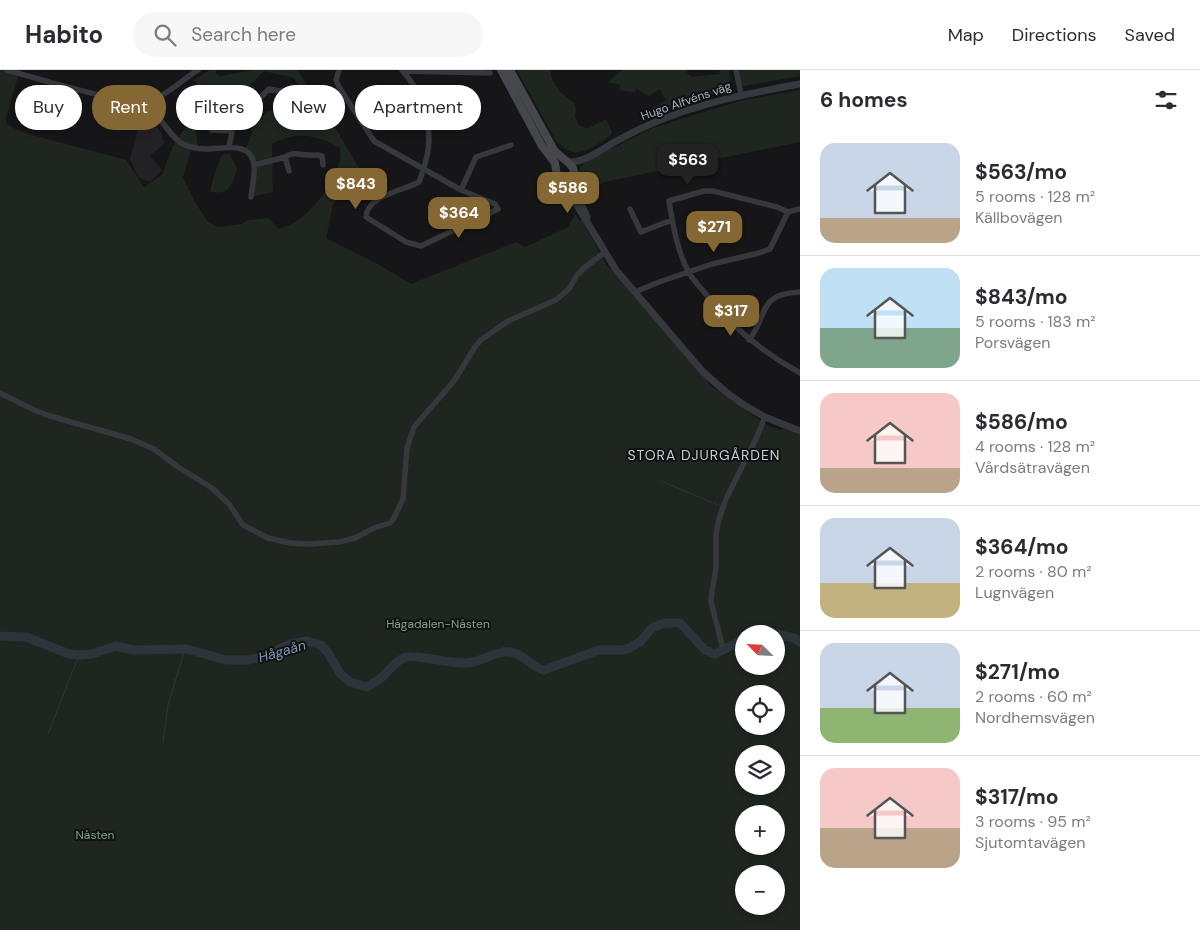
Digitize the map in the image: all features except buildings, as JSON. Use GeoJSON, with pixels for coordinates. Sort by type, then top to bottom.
{"type":"FeatureCollection","features":[{"type":"Feature","properties":{"kind":"main road"},"geometry":{"type":"LineString","coordinates":[[500,70],[542,146],[555,163],[557,176],[560,179],[567,179],[573,173],[572,165],[554,150],[510,70]]}},
{"type":"Feature","properties":{"kind":"main road"},"geometry":{"type":"LineString","coordinates":[[555,170],[558,165],[566,161]]}},
{"type":"Feature","properties":{"kind":"street"},"geometry":{"type":"LineString","coordinates":[[7,70],[92,93]]}},
{"type":"Feature","properties":{"kind":"street"},"geometry":{"type":"LineString","coordinates":[[166,92],[198,70]]}},
{"type":"Feature","properties":{"kind":"street"},"geometry":{"type":"LineString","coordinates":[[339,70],[336,80],[339,87],[374,141],[424,168],[461,190],[495,204],[498,209],[421,246],[415,245],[373,222],[365,214],[382,197],[411,187],[419,182],[424,168],[428,150],[428,129],[420,100],[403,71]]}},
{"type":"Feature","properties":{"kind":"street"},"geometry":{"type":"LineString","coordinates":[[736,70],[741,94]]}},
{"type":"Feature","properties":{"kind":"street"},"geometry":{"type":"LineString","coordinates":[[403,71],[490,73]]}},
{"type":"Feature","properties":{"kind":"street","name":"Hugo Alfvéns väg"},"geometry":{"type":"LineString","coordinates":[[566,161],[573,162],[585,158],[653,122],[741,94],[800,84]]}},
{"type":"Feature","properties":{"kind":"street"},"geometry":{"type":"LineString","coordinates":[[229,147],[234,123],[269,89],[273,90]]}},
{"type":"Feature","properties":{"kind":"street"},"geometry":{"type":"LineString","coordinates":[[166,125],[178,141],[192,147],[229,147],[245,150],[251,156],[254,165],[251,197]]}},
{"type":"Feature","properties":{"kind":"street"},"geometry":{"type":"LineString","coordinates":[[212,130],[232,131]]}},
{"type":"Feature","properties":{"kind":"street"},"geometry":{"type":"LineString","coordinates":[[461,190],[476,157],[511,145]]}},
{"type":"Feature","properties":{"kind":"street"},"geometry":{"type":"LineString","coordinates":[[254,165],[285,157],[296,152],[322,156],[323,165]]}},
{"type":"Feature","properties":{"kind":"street"},"geometry":{"type":"LineString","coordinates":[[285,157],[288,172]]}},
{"type":"Feature","properties":{"kind":"street","name":"Hugo Alfvéns väg"},"geometry":{"type":"LineString","coordinates":[[573,173],[585,158]]}},
{"type":"Feature","properties":{"kind":"street"},"geometry":{"type":"LineString","coordinates":[[573,173],[571,181],[594,234]]}},
{"type":"Feature","properties":{"kind":"street"},"geometry":{"type":"LineString","coordinates":[[560,179],[564,182],[573,202],[616,270],[704,372],[726,392],[765,417],[800,431]]}},
{"type":"Feature","properties":{"kind":"street"},"geometry":{"type":"LineString","coordinates":[[800,209],[788,212],[777,207],[726,194],[704,191],[669,201],[678,246],[688,272],[710,300],[749,340],[772,357],[800,373]]}},
{"type":"Feature","properties":{"kind":"street"},"geometry":{"type":"LineString","coordinates":[[630,209],[641,232],[672,220]]}},
{"type":"Feature","properties":{"kind":"street"},"geometry":{"type":"LineString","coordinates":[[635,292],[688,272],[727,260],[758,254],[770,249],[788,212]]}},
{"type":"Feature","properties":{"kind":"street"},"geometry":{"type":"LineString","coordinates":[[0,393],[50,416],[130,439],[154,450],[212,488],[229,504],[243,525],[268,538],[290,543],[339,542],[355,538],[374,528],[390,523],[394,518],[403,499],[407,448],[414,427],[454,381],[481,340],[508,322],[556,300],[569,289],[577,275],[605,252]]}},
{"type":"Feature","properties":{"kind":"street"},"geometry":{"type":"LineString","coordinates":[[749,340],[767,305],[776,296],[788,292],[800,292]]}},
{"type":"Feature","properties":{"kind":"street"},"geometry":{"type":"LineString","coordinates":[[722,645],[712,602],[716,568],[716,534],[726,499],[747,460],[765,417]]}},
{"type":"Feature","properties":{"kind":"shaded area"},"geometry":{"type":"Polygon","coordinates":[[[138,130],[159,130],[162,133],[162,138],[166,142],[150,156],[162,170],[150,182],[138,177],[130,159],[138,130]]]}},
{"type":"Feature","properties":{"kind":"green space","name":"Hågadalen-Nåsten"},"geometry":{"type":"Polygon","coordinates":[[[0,70],[20,70],[6,117],[6,123],[15,130],[126,160],[144,187],[162,175],[172,148],[181,133],[184,130],[196,130],[198,148],[192,148],[183,177],[195,202],[208,222],[218,227],[242,224],[248,220],[268,218],[279,229],[289,226],[316,204],[335,174],[339,164],[340,148],[315,137],[290,137],[272,144],[273,192],[251,197],[254,165],[245,150],[252,130],[263,130],[263,116],[268,111],[273,112],[273,130],[337,130],[360,170],[333,205],[326,238],[376,263],[411,284],[516,242],[525,247],[568,227],[575,214],[580,221],[582,220],[607,266],[629,289],[711,386],[767,425],[800,435],[800,930],[0,930],[0,70]]]}},
{"type":"Feature","properties":{"kind":"green space","name":"Hågadalen-Nåsten"},"geometry":{"type":"Polygon","coordinates":[[[210,70],[216,70],[216,74],[220,76],[254,70],[297,70],[307,85],[298,85],[294,78],[264,71],[251,85],[198,85],[194,80],[210,70]]]}},
{"type":"Feature","properties":{"kind":"green space"},"geometry":{"type":"Polygon","coordinates":[[[517,70],[551,70],[551,77],[560,92],[574,103],[576,109],[575,117],[579,125],[587,129],[606,119],[612,132],[611,135],[597,145],[580,152],[565,149],[556,141],[517,70]]]}},
{"type":"Feature","properties":{"kind":"green space"},"geometry":{"type":"Polygon","coordinates":[[[622,70],[687,70],[687,73],[692,77],[720,74],[719,70],[729,70],[731,84],[728,89],[656,113],[652,108],[666,100],[660,89],[649,96],[636,89],[635,93],[619,90],[621,85],[608,82],[622,70]]]}},
{"type":"Feature","properties":{"kind":"green space"},"geometry":{"type":"Polygon","coordinates":[[[800,70],[800,76],[739,87],[737,71],[800,70]]]}},
{"type":"Feature","properties":{"kind":"green space"},"geometry":{"type":"Polygon","coordinates":[[[800,90],[800,142],[604,182],[584,195],[577,181],[577,174],[585,162],[653,128],[740,101],[800,90]]]}},
{"type":"Feature","properties":{"kind":"green space"},"geometry":{"type":"Polygon","coordinates":[[[230,154],[237,169],[232,184],[226,191],[210,191],[222,155],[230,154]]]}},
{"type":"Feature","properties":{"kind":"waterway"},"geometry":{"type":"LineString","coordinates":[[661,481],[711,502]]}},
{"type":"Feature","properties":{"kind":"waterway"},"geometry":{"type":"LineString","coordinates":[[714,503],[720,506]]}},
{"type":"Feature","properties":{"kind":"waterway","name":"Hågaån"},"geometry":{"type":"LineString","coordinates":[[0,636],[26,637],[69,654],[92,654],[116,646],[133,650],[187,649],[226,660],[248,660],[262,657],[290,644],[307,641],[321,645],[340,673],[350,682],[367,687],[380,679],[395,664],[406,657],[466,663],[499,653],[510,652],[519,655],[544,670],[599,650],[623,650],[629,648],[640,642],[652,628],[664,623],[680,623],[705,650],[715,654],[735,644]]}},
{"type":"Feature","properties":{"kind":"waterway","name":"Hågaån"},"geometry":{"type":"LineString","coordinates":[[785,636],[800,642]]}},
{"type":"Feature","properties":{"kind":"waterway"},"geometry":{"type":"LineString","coordinates":[[163,742],[168,705],[185,649]]}},
{"type":"Feature","properties":{"kind":"waterway"},"geometry":{"type":"LineString","coordinates":[[48,734],[79,655]]}},
{"type":"Feature","properties":{"kind":"district","name":"STORA DJURGÅRDEN"},"geometry":{"type":"Point","coordinates":[704,455]}},
{"type":"Feature","properties":{"kind":"park label","name":"Nåsten"},"geometry":{"type":"Point","coordinates":[95,835]}}]}
